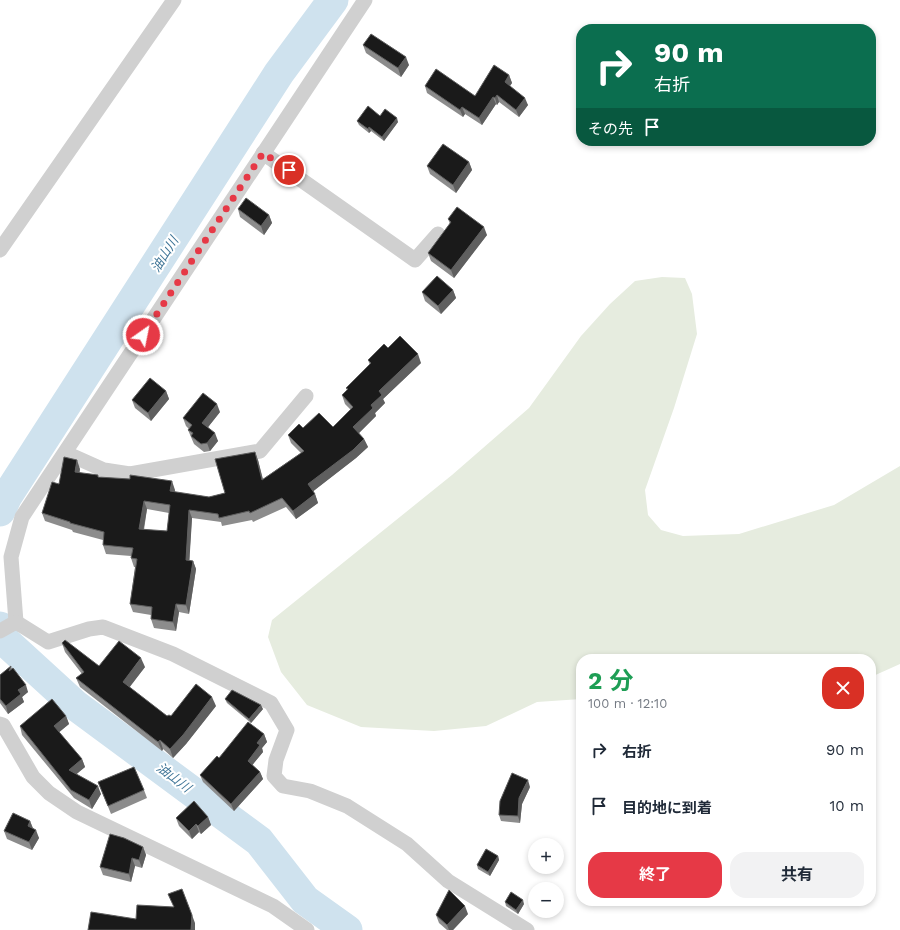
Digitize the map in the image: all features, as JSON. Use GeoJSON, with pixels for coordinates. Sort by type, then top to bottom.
{"type":"FeatureCollection","features":[{"type":"Feature","properties":{"kind":"street"},"geometry":{"type":"LineString","coordinates":[[0,250],[174,0]]}},
{"type":"Feature","properties":{"kind":"street"},"geometry":{"type":"LineString","coordinates":[[16,622],[11,557],[22,517],[66,453],[364,0]]}},
{"type":"Feature","properties":{"kind":"street"},"geometry":{"type":"LineString","coordinates":[[263,153],[415,260],[438,234]]}},
{"type":"Feature","properties":{"kind":"street"},"geometry":{"type":"LineString","coordinates":[[66,453],[104,470],[130,474],[260,450],[306,396]]}},
{"type":"Feature","properties":{"kind":"street"},"geometry":{"type":"LineString","coordinates":[[0,631],[16,622]]}},
{"type":"Feature","properties":{"kind":"street"},"geometry":{"type":"LineString","coordinates":[[16,622],[48,642],[89,629],[103,627],[173,654],[271,704],[287,730],[276,760],[274,776],[283,786],[310,791],[347,806],[407,844],[448,881],[527,930]]}},
{"type":"Feature","properties":{"kind":"street"},"geometry":{"type":"LineString","coordinates":[[0,724],[3,725],[33,777],[49,793],[77,812],[274,906],[307,930]]}},
{"type":"Feature","properties":{"kind":"shaded area"},"geometry":{"type":"Polygon","coordinates":[[[662,277],[685,278],[692,294],[697,334],[674,408],[645,490],[648,515],[661,530],[683,536],[739,534],[834,505],[900,466],[900,664],[876,675],[876,654],[576,654],[576,699],[537,702],[486,726],[434,731],[361,727],[307,705],[281,672],[268,637],[272,620],[452,475],[529,408],[581,336],[610,304],[635,281],[662,277]]]}},
{"type":"Feature","properties":{"kind":"building"},"geometry":{"type":"Polygon","coordinates":[[[371,34],[406,57],[398,68],[363,45],[371,34]]]}},
{"type":"Feature","properties":{"kind":"building"},"geometry":{"type":"Polygon","coordinates":[[[494,65],[509,75],[505,82],[525,98],[516,110],[497,95],[495,98],[493,97],[479,118],[462,107],[460,110],[425,86],[436,69],[475,96],[494,65]]]}},
{"type":"Feature","properties":{"kind":"building"},"geometry":{"type":"Polygon","coordinates":[[[368,106],[380,116],[385,109],[397,118],[382,137],[369,127],[368,129],[357,121],[368,106]]]}},
{"type":"Feature","properties":{"kind":"building"},"geometry":{"type":"Polygon","coordinates":[[[443,144],[469,162],[453,185],[427,166],[443,144]]]}},
{"type":"Feature","properties":{"kind":"building"},"geometry":{"type":"Polygon","coordinates":[[[246,198],[269,215],[261,226],[238,209],[246,198]]]}},
{"type":"Feature","properties":{"kind":"building"},"geometry":{"type":"Polygon","coordinates":[[[457,207],[484,227],[451,270],[428,253],[451,222],[448,219],[457,207]]]}},
{"type":"Feature","properties":{"kind":"building"},"geometry":{"type":"Polygon","coordinates":[[[437,276],[453,290],[438,306],[422,292],[437,276]]]}},
{"type":"Feature","properties":{"kind":"building"},"geometry":{"type":"Polygon","coordinates":[[[400,336],[418,354],[379,391],[382,395],[371,405],[373,408],[353,427],[364,439],[353,450],[308,484],[315,494],[293,511],[282,498],[250,513],[249,511],[219,518],[218,514],[189,510],[186,560],[193,561],[186,605],[176,604],[173,622],[151,619],[152,607],[130,604],[137,559],[131,558],[133,548],[103,545],[104,532],[70,523],[42,513],[52,482],[59,484],[64,457],[77,460],[75,472],[98,475],[98,477],[130,479],[130,475],[172,481],[170,491],[209,497],[225,493],[215,459],[255,452],[262,480],[304,451],[288,435],[299,424],[303,428],[319,413],[333,427],[353,407],[342,395],[348,389],[346,388],[371,363],[368,360],[384,344],[388,348],[400,336]],[[144,501],[139,529],[167,531],[170,505],[144,501]]]}},
{"type":"Feature","properties":{"kind":"building"},"geometry":{"type":"Polygon","coordinates":[[[150,378],[166,391],[148,413],[132,400],[150,378]]]}},
{"type":"Feature","properties":{"kind":"building"},"geometry":{"type":"Polygon","coordinates":[[[203,393],[217,404],[202,423],[215,433],[207,443],[201,444],[191,436],[193,433],[188,430],[192,425],[183,418],[203,393]]]}},
{"type":"Feature","properties":{"kind":"building"},"geometry":{"type":"Polygon","coordinates":[[[65,640],[99,666],[119,641],[141,658],[123,682],[167,716],[171,716],[196,684],[212,697],[183,735],[170,749],[160,740],[158,742],[76,678],[84,672],[62,643],[65,640]]]}},
{"type":"Feature","properties":{"kind":"building"},"geometry":{"type":"Polygon","coordinates":[[[11,666],[9,671],[13,668],[26,685],[18,690],[21,694],[6,706],[0,699],[0,675],[11,666]]]}},
{"type":"Feature","properties":{"kind":"building"},"geometry":{"type":"Polygon","coordinates":[[[232,690],[261,705],[249,719],[225,699],[232,690]]]}},
{"type":"Feature","properties":{"kind":"building"},"geometry":{"type":"Polygon","coordinates":[[[52,699],[66,716],[54,726],[82,759],[69,770],[98,786],[89,800],[71,790],[20,726],[52,699]]]}},
{"type":"Feature","properties":{"kind":"building"},"geometry":{"type":"Polygon","coordinates":[[[248,722],[264,734],[257,743],[260,745],[248,761],[260,772],[231,804],[200,775],[217,756],[219,758],[248,722]]]}},
{"type":"Feature","properties":{"kind":"building"},"geometry":{"type":"Polygon","coordinates":[[[134,767],[144,790],[108,806],[98,782],[134,767]]]}},
{"type":"Feature","properties":{"kind":"building"},"geometry":{"type":"Polygon","coordinates":[[[512,773],[528,780],[519,798],[518,816],[499,815],[500,801],[512,773]]]}},
{"type":"Feature","properties":{"kind":"building"},"geometry":{"type":"Polygon","coordinates":[[[194,801],[208,817],[198,826],[196,824],[189,831],[176,818],[194,801]]]}},
{"type":"Feature","properties":{"kind":"building"},"geometry":{"type":"Polygon","coordinates":[[[13,813],[30,821],[28,826],[36,830],[29,842],[4,831],[13,813]]]}},
{"type":"Feature","properties":{"kind":"building"},"geometry":{"type":"Polygon","coordinates":[[[110,834],[124,838],[143,847],[139,860],[132,858],[129,874],[100,867],[110,834]]]}},
{"type":"Feature","properties":{"kind":"building"},"geometry":{"type":"Polygon","coordinates":[[[486,849],[498,856],[488,872],[477,865],[486,849]]]}},
{"type":"Feature","properties":{"kind":"building"},"geometry":{"type":"Polygon","coordinates":[[[182,889],[192,915],[191,930],[88,930],[91,912],[136,919],[137,905],[174,907],[168,894],[182,889]]]}},
{"type":"Feature","properties":{"kind":"building"},"geometry":{"type":"Polygon","coordinates":[[[449,890],[465,906],[447,925],[436,915],[449,890]]]}},
{"type":"Feature","properties":{"kind":"building"},"geometry":{"type":"Polygon","coordinates":[[[511,892],[523,900],[516,910],[505,902],[511,892]]]}},
{"type":"Feature","properties":{"kind":"waterway","name":"油山川"},"geometry":{"type":"LineString","coordinates":[[0,511],[7,496],[279,73],[333,0]]}},
{"type":"Feature","properties":{"kind":"waterway","name":"油山川"},"geometry":{"type":"LineString","coordinates":[[0,627],[5,641],[75,705],[259,841],[305,900],[347,930]]}},
{"type":"Feature","properties":{"kind":"route"},"geometry":{"type":"LineString","coordinates":[[143,335],[263,153],[289,170]]}}]}
